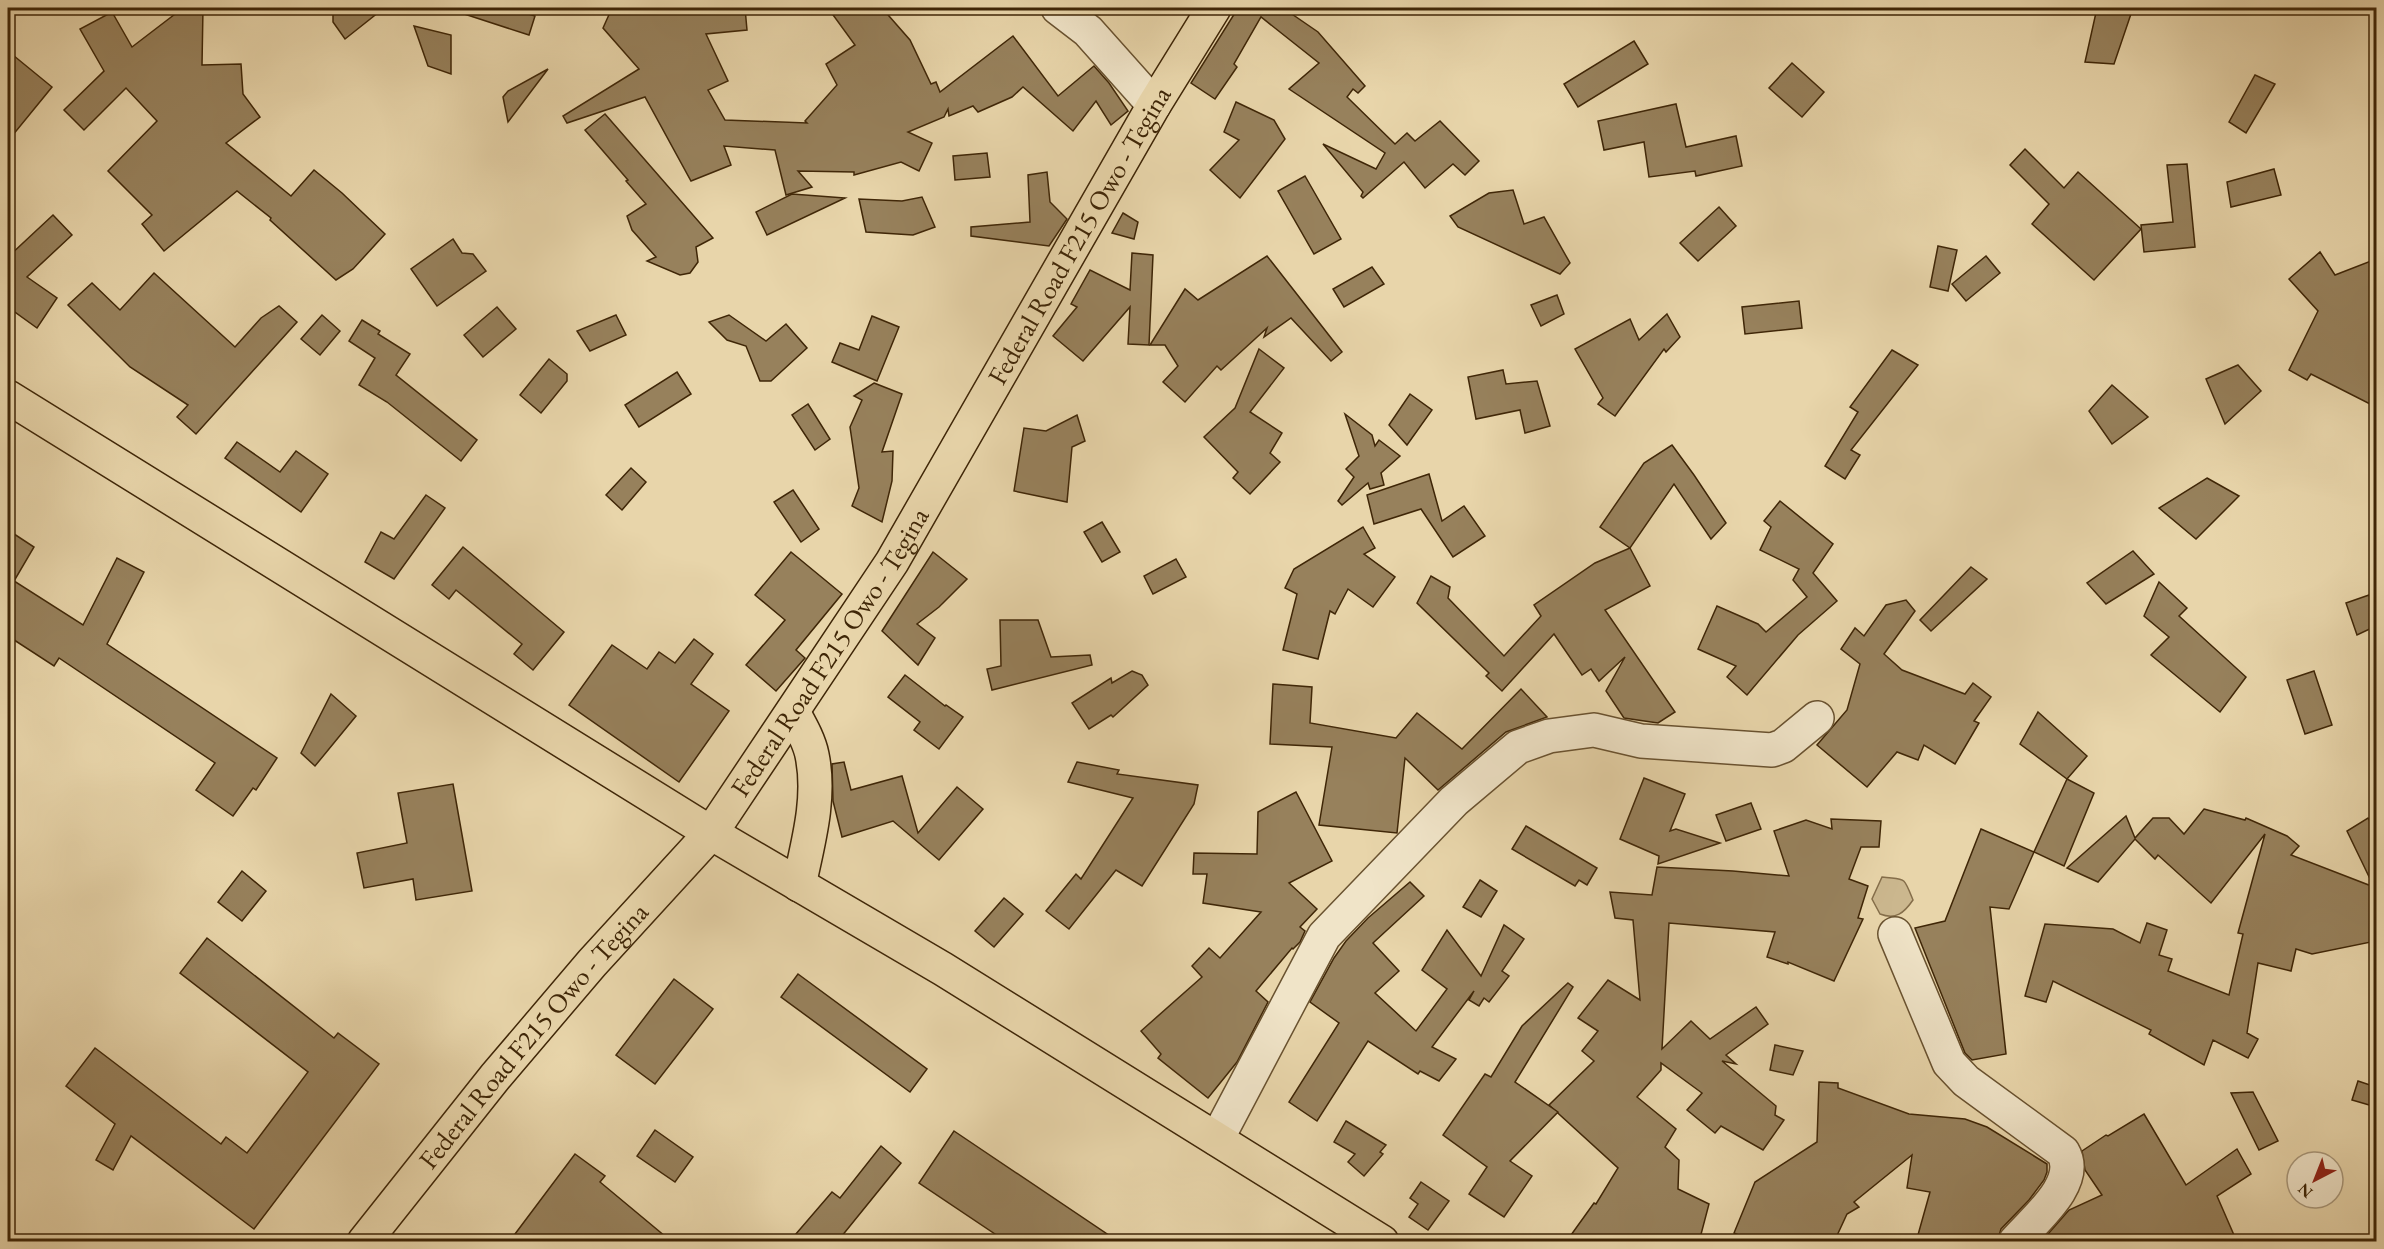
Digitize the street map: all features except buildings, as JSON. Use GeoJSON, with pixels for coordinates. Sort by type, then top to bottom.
{"type":"FeatureCollection","features":[{"type":"Feature","properties":{"kind":"main road","name":"Federal Road F215 Owo - Tegina"},"geometry":{"type":"LineString","coordinates":[[364,1242],[495,1077],[592,963],[711,833],[892,562],[1154,105],[1214,8]]}},
{"type":"Feature","properties":{"kind":"main road"},"geometry":{"type":"LineString","coordinates":[[8,398],[711,833],[943,969],[1382,1242]]}},
{"type":"Feature","properties":{"kind":"main road"},"geometry":{"type":"LineString","coordinates":[[793,711],[812,754],[814,780],[811,824],[798,885]]}},
{"type":"Feature","properties":{"kind":"street"},"geometry":{"type":"LineString","coordinates":[[1058,8],[1088,31],[1154,105]]}},
{"type":"Feature","properties":{"kind":"street"},"geometry":{"type":"LineString","coordinates":[[1217,1139],[1324,936],[1454,801],[1518,747],[1550,736],[1594,730],[1641,741],[1772,750],[1783,746],[1817,718]]}},
{"type":"Feature","properties":{"kind":"street"},"geometry":{"type":"LineString","coordinates":[[1895,934],[1949,1063],[1966,1081],[2063,1152],[2068,1161],[2068,1173],[2061,1187],[2014,1242]]}},
{"type":"Feature","properties":{"kind":"shaded area"},"geometry":{"type":"Polygon","coordinates":[[[1882,877],[1903,880],[1913,900],[1906,909],[1895,916],[1880,914],[1872,899],[1882,877]]]}}]}
